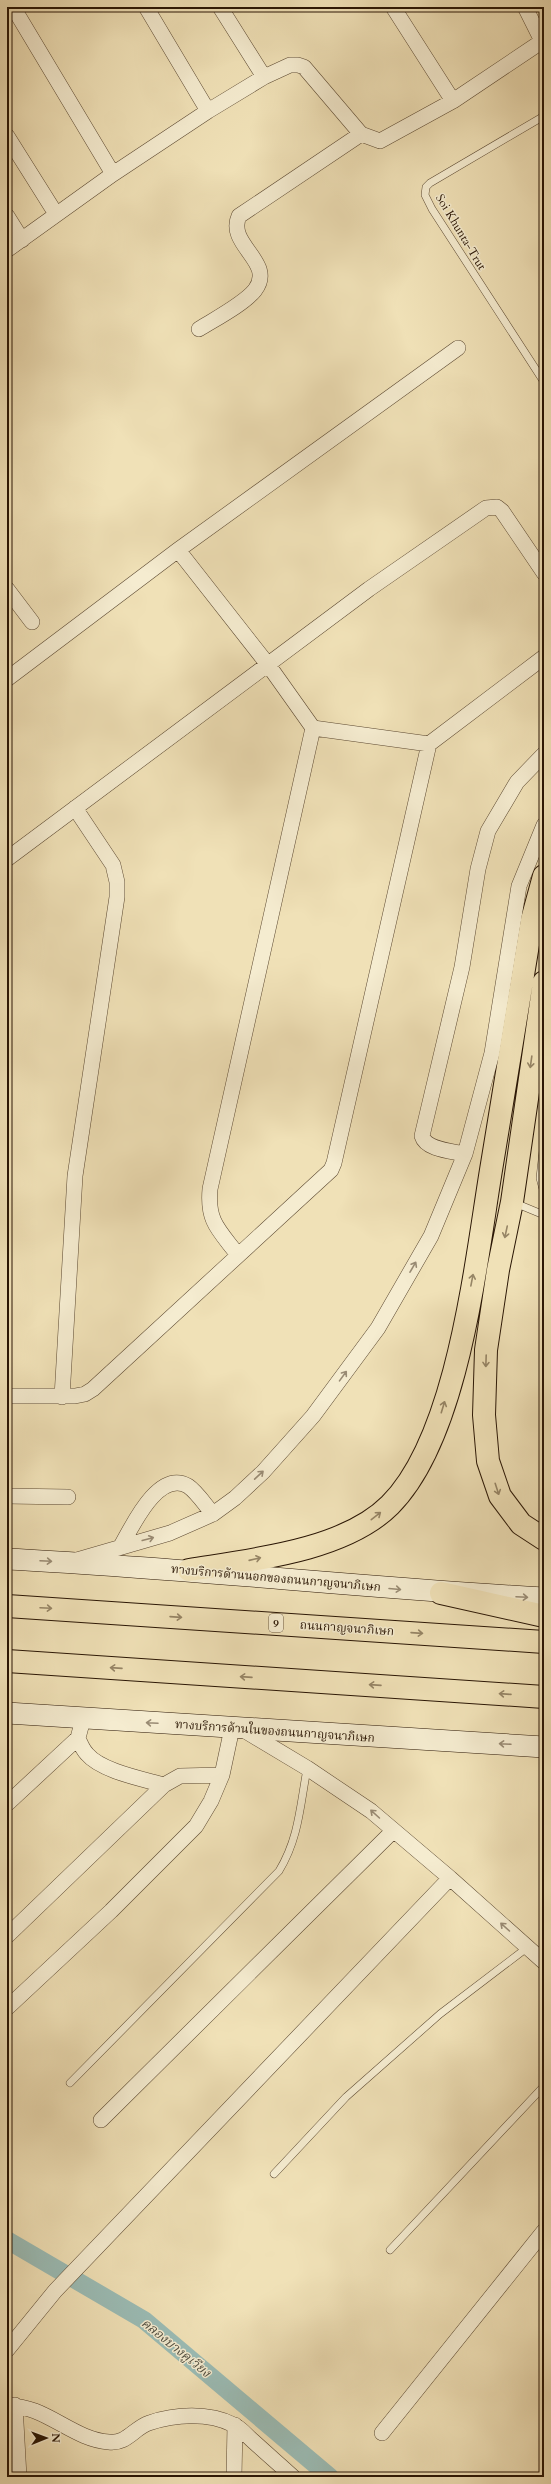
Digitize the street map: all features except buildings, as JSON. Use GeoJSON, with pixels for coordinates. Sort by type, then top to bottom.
{"type":"FeatureCollection","features":[{"type":"Feature","properties":{"kind":"main road"},"geometry":{"type":"LineString","coordinates":[[189,1570],[248,1561],[346,1534],[372,1519],[390,1504],[411,1477],[425,1454],[443,1409],[460,1345],[476,1263],[532,920],[544,876]]}},
{"type":"Feature","properties":{"kind":"main road"},"geometry":{"type":"LineString","coordinates":[[544,982],[512,1202],[498,1270],[486,1350],[484,1415],[488,1461],[500,1496],[521,1524],[544,1539]]}},
{"type":"Feature","properties":{"kind":"main road","name":"ทางบริการด้านนอกของถนนกาญจนาภิเษก"},"geometry":{"type":"LineString","coordinates":[[7,1559],[189,1570],[441,1592],[544,1598]]}},
{"type":"Feature","properties":{"kind":"main road"},"geometry":{"type":"LineString","coordinates":[[441,1592],[544,1616]]}},
{"type":"Feature","properties":{"kind":"main road","name":"ถนนกาญจนาภิเษก"},"geometry":{"type":"LineString","coordinates":[[7,1606],[544,1642]]}},
{"type":"Feature","properties":{"kind":"main road"},"geometry":{"type":"LineString","coordinates":[[7,1661],[544,1697]]}},
{"type":"Feature","properties":{"kind":"main road","name":"ทางบริการด้านในของถนนกาญจนาภิเษก"},"geometry":{"type":"LineString","coordinates":[[7,1713],[80,1728],[237,1728],[544,1747]]}},
{"type":"Feature","properties":{"kind":"street"},"geometry":{"type":"LineString","coordinates":[[13,7],[113,174]]}},
{"type":"Feature","properties":{"kind":"street"},"geometry":{"type":"LineString","coordinates":[[146,7],[208,111]]}},
{"type":"Feature","properties":{"kind":"street"},"geometry":{"type":"LineString","coordinates":[[220,7],[264,77]]}},
{"type":"Feature","properties":{"kind":"street"},"geometry":{"type":"LineString","coordinates":[[393,7],[453,101]]}},
{"type":"Feature","properties":{"kind":"street"},"geometry":{"type":"LineString","coordinates":[[7,216],[11,245],[113,174],[208,111],[264,77],[290,65],[304,67],[361,134],[372,140],[386,140],[453,101],[543,42],[525,7]]}},
{"type":"Feature","properties":{"kind":"street"},"geometry":{"type":"LineString","coordinates":[[199,329],[245,298],[254,291],[259,283],[261,275],[258,266],[240,241],[236,230],[239,216],[361,134]]}},
{"type":"Feature","properties":{"kind":"street"},"geometry":{"type":"LineString","coordinates":[[7,136],[56,214]]}},
{"type":"Feature","properties":{"kind":"street"},"geometry":{"type":"LineString","coordinates":[[7,679],[178,550],[458,348]]}},
{"type":"Feature","properties":{"kind":"street"},"geometry":{"type":"LineString","coordinates":[[7,859],[269,666],[369,589],[486,508],[496,507],[502,511],[544,573]]}},
{"type":"Feature","properties":{"kind":"street"},"geometry":{"type":"LineString","coordinates":[[178,550],[269,666],[313,728],[429,744]]}},
{"type":"Feature","properties":{"kind":"street"},"geometry":{"type":"LineString","coordinates":[[7,589],[32,622]]}},
{"type":"Feature","properties":{"kind":"street"},"geometry":{"type":"LineString","coordinates":[[7,1396],[62,1397],[85,1394],[93,1389],[238,1255],[322,1180],[334,1163],[429,744],[544,657]]}},
{"type":"Feature","properties":{"kind":"street"},"geometry":{"type":"LineString","coordinates":[[238,1255],[212,1221],[209,1212],[210,1189],[313,728]]}},
{"type":"Feature","properties":{"kind":"street"},"geometry":{"type":"LineString","coordinates":[[465,1154],[430,1145],[424,1141],[422,1136],[462,966],[478,869],[488,831],[517,782],[544,754]]}},
{"type":"Feature","properties":{"kind":"street"},"geometry":{"type":"LineString","coordinates":[[62,1397],[75,1176],[117,897],[117,882],[113,865],[75,808]]}},
{"type":"Feature","properties":{"kind":"street"},"geometry":{"type":"LineString","coordinates":[[70,1562],[170,1533],[213,1514],[234,1498],[263,1472],[313,1416],[378,1328],[431,1236],[465,1154],[492,1053],[519,886],[544,825]]}},
{"type":"Feature","properties":{"kind":"street"},"geometry":{"type":"LineString","coordinates":[[121,1546],[145,1504],[165,1486],[182,1483],[190,1487],[213,1514]]}},
{"type":"Feature","properties":{"kind":"street"},"geometry":{"type":"LineString","coordinates":[[7,1496],[68,1497]]}},
{"type":"Feature","properties":{"kind":"street"},"geometry":{"type":"LineString","coordinates":[[80,1728],[86,1754],[94,1761],[109,1768],[164,1785]]}},
{"type":"Feature","properties":{"kind":"street"},"geometry":{"type":"LineString","coordinates":[[7,1804],[80,1728]]}},
{"type":"Feature","properties":{"kind":"street"},"geometry":{"type":"LineString","coordinates":[[7,2008],[111,1911],[196,1826],[211,1800],[222,1775],[237,1728],[308,1768],[371,1811],[450,1878],[544,1962]]}},
{"type":"Feature","properties":{"kind":"street"},"geometry":{"type":"LineString","coordinates":[[7,1936],[164,1785],[180,1776],[222,1775]]}},
{"type":"Feature","properties":{"kind":"street"},"geometry":{"type":"LineString","coordinates":[[101,2120],[393,1831]]}},
{"type":"Feature","properties":{"kind":"street"},"geometry":{"type":"LineString","coordinates":[[7,2350],[55,2291],[97,2246],[450,1878]]}},
{"type":"Feature","properties":{"kind":"street"},"geometry":{"type":"LineString","coordinates":[[382,2433],[544,2231]]}},
{"type":"Feature","properties":{"kind":"street"},"geometry":{"type":"LineString","coordinates":[[19,2477],[11,2406],[42,2414],[89,2437],[108,2442],[127,2438],[146,2424],[167,2418],[212,2418],[235,2425],[293,2477]]}},
{"type":"Feature","properties":{"kind":"street"},"geometry":{"type":"LineString","coordinates":[[234,2477],[235,2425]]}},
{"type":"Feature","properties":{"kind":"lane","name":"Soi Khunta-Trut"},"geometry":{"type":"LineString","coordinates":[[544,116],[430,183],[426,187],[426,194],[432,209],[544,382]]}},
{"type":"Feature","properties":{"kind":"lane"},"geometry":{"type":"LineString","coordinates":[[544,1142],[540,1178],[544,1193]]}},
{"type":"Feature","properties":{"kind":"lane"},"geometry":{"type":"LineString","coordinates":[[512,1202],[544,1215]]}},
{"type":"Feature","properties":{"kind":"lane"},"geometry":{"type":"LineString","coordinates":[[70,2083],[279,1871],[291,1851],[297,1830],[308,1768]]}},
{"type":"Feature","properties":{"kind":"lane"},"geometry":{"type":"LineString","coordinates":[[274,2174],[352,2092],[440,2014],[528,1947]]}},
{"type":"Feature","properties":{"kind":"lane"},"geometry":{"type":"LineString","coordinates":[[390,2250],[544,2086]]}},
{"type":"Feature","properties":{"kind":"waterway","name":"คลองบางคูเวียง"},"geometry":{"type":"LineString","coordinates":[[7,2240],[144,2320],[330,2477]]}}]}
